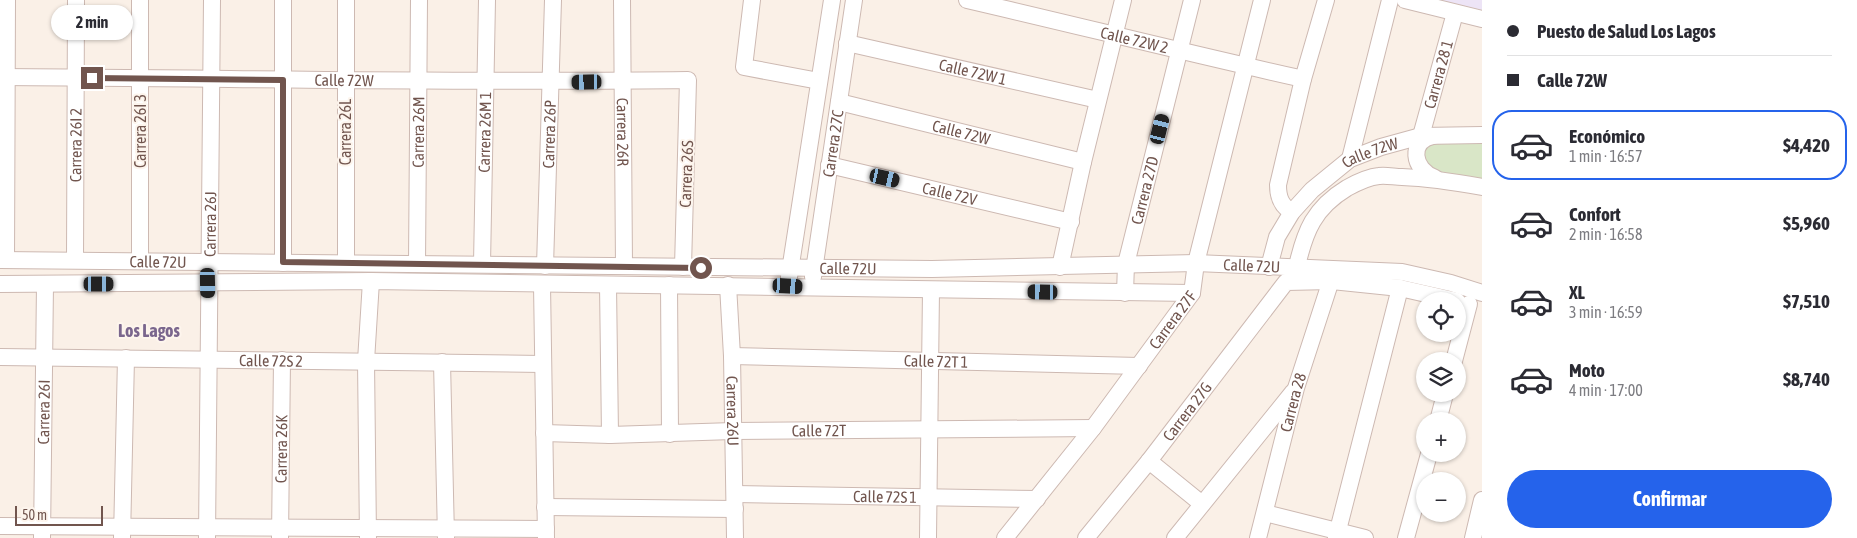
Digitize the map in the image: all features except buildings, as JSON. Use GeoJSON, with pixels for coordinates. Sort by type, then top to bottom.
{"type":"FeatureCollection","features":[{"type":"Feature","properties":{"kind":"street"},"geometry":{"type":"LineString","coordinates":[[3,260],[3,77],[7,0]]}},
{"type":"Feature","properties":{"kind":"street","name":"Carrera 26I 2"},"geometry":{"type":"LineString","coordinates":[[75,260],[76,0]]}},
{"type":"Feature","properties":{"kind":"street","name":"Carrera 26I 3"},"geometry":{"type":"LineString","coordinates":[[140,0],[140,261]]}},
{"type":"Feature","properties":{"kind":"street","name":"Carrera 26J"},"geometry":{"type":"LineString","coordinates":[[207,532],[212,0]]}},
{"type":"Feature","properties":{"kind":"street"},"geometry":{"type":"LineString","coordinates":[[283,262],[284,0]]}},
{"type":"Feature","properties":{"kind":"street","name":"Carrera 26L"},"geometry":{"type":"LineString","coordinates":[[346,0],[346,263]]}},
{"type":"Feature","properties":{"kind":"street","name":"Carrera 26M"},"geometry":{"type":"LineString","coordinates":[[418,264],[420,0]]}},
{"type":"Feature","properties":{"kind":"street","name":"Carrera 26M 1"},"geometry":{"type":"LineString","coordinates":[[482,264],[487,0]]}},
{"type":"Feature","properties":{"kind":"street","name":"Carrera 26P"},"geometry":{"type":"LineString","coordinates":[[545,266],[553,0]]}},
{"type":"Feature","properties":{"kind":"street","name":"Carrera 26R"},"geometry":{"type":"LineString","coordinates":[[622,0],[624,266]]}},
{"type":"Feature","properties":{"kind":"street"},"geometry":{"type":"LineString","coordinates":[[752,0],[744,67],[819,81]]}},
{"type":"Feature","properties":{"kind":"street","name":"Carrera 27C"},"geometry":{"type":"LineString","coordinates":[[788,286],[832,0]]}},
{"type":"Feature","properties":{"kind":"street","name":"Carrera 27C"},"geometry":{"type":"LineString","coordinates":[[812,288],[854,0]]}},
{"type":"Feature","properties":{"kind":"street","name":"Calle 72W 2"},"geometry":{"type":"LineString","coordinates":[[967,0],[1115,34],[1180,52],[1303,79]]}},
{"type":"Feature","properties":{"kind":"street"},"geometry":{"type":"LineString","coordinates":[[1060,267],[1083,162],[1123,0]]}},
{"type":"Feature","properties":{"kind":"street","name":"Carrera 27D"},"geometry":{"type":"LineString","coordinates":[[1125,293],[1126,264],[1192,0]]}},
{"type":"Feature","properties":{"kind":"street","name":"Carrera 27F"},"geometry":{"type":"LineString","coordinates":[[1005,538],[1094,428],[1192,293],[1196,263],[1262,0]]}},
{"type":"Feature","properties":{"kind":"street"},"geometry":{"type":"LineString","coordinates":[[1292,212],[1281,202],[1278,194],[1278,185],[1303,79],[1326,0]]}},
{"type":"Feature","properties":{"kind":"street"},"geometry":{"type":"LineString","coordinates":[[1350,159],[1390,0]]}},
{"type":"Feature","properties":{"kind":"street"},"geometry":{"type":"LineString","coordinates":[[1405,0],[1482,19]]}},
{"type":"Feature","properties":{"kind":"street","name":"Carrera 28 1"},"geometry":{"type":"LineString","coordinates":[[1421,136],[1455,13]]}},
{"type":"Feature","properties":{"kind":"street","name":"Calle 72W 1"},"geometry":{"type":"LineString","coordinates":[[848,43],[1098,100]]}},
{"type":"Feature","properties":{"kind":"street","name":"Calle 72W"},"geometry":{"type":"LineString","coordinates":[[3,77],[345,79],[486,82],[688,80]]}},
{"type":"Feature","properties":{"kind":"street","name":"Carrera 26S"},"geometry":{"type":"LineString","coordinates":[[683,267],[688,80]]}},
{"type":"Feature","properties":{"kind":"street","name":"Calle 72W"},"geometry":{"type":"LineString","coordinates":[[839,102],[1083,162]]}},
{"type":"Feature","properties":{"kind":"street","name":"Calle 72W"},"geometry":{"type":"LineString","coordinates":[[1269,267],[1277,237],[1292,212],[1312,190],[1350,159],[1381,146],[1421,136],[1482,134]]}},
{"type":"Feature","properties":{"kind":"street","name":"Calle 72W"},"geometry":{"type":"LineString","coordinates":[[1438,136],[1429,137],[1422,142],[1417,151],[1416,160],[1426,175],[1482,187]]}},
{"type":"Feature","properties":{"kind":"street","name":"Calle 72V"},"geometry":{"type":"LineString","coordinates":[[829,165],[1071,222]]}},
{"type":"Feature","properties":{"kind":"street","name":"Calle 72W"},"geometry":{"type":"LineString","coordinates":[[1297,266],[1301,248],[1309,228],[1319,210],[1335,195],[1355,183],[1379,176],[1435,178]]}},
{"type":"Feature","properties":{"kind":"street","name":"Calle 72U"},"geometry":{"type":"LineString","coordinates":[[3,260],[932,269],[1196,263],[1269,267],[1297,266],[1416,292]]}},
{"type":"Feature","properties":{"kind":"street","name":"Calle 72U"},"geometry":{"type":"LineString","coordinates":[[1333,275],[1402,272],[1452,283],[1482,293]]}},
{"type":"Feature","properties":{"kind":"street","name":"Carrera 27G"},"geometry":{"type":"LineString","coordinates":[[1086,538],[1149,461],[1286,282],[1333,275]]}},
{"type":"Feature","properties":{"kind":"street","name":"Carrera 28"},"geometry":{"type":"LineString","coordinates":[[1258,538],[1296,388],[1333,275]]}},
{"type":"Feature","properties":{"kind":"street"},"geometry":{"type":"LineString","coordinates":[[368,533],[366,361],[371,281]]}},
{"type":"Feature","properties":{"kind":"street","name":"Calle 72U"},"geometry":{"type":"LineString","coordinates":[[0,284],[371,281],[542,285],[728,285],[812,288],[1192,293]]}},
{"type":"Feature","properties":{"kind":"street","name":"Carrera 26I"},"geometry":{"type":"LineString","coordinates":[[42,532],[45,284]]}},
{"type":"Feature","properties":{"kind":"street"},"geometry":{"type":"LineString","coordinates":[[0,526],[42,532],[546,534],[542,285]]}},
{"type":"Feature","properties":{"kind":"street"},"geometry":{"type":"LineString","coordinates":[[608,285],[610,435]]}},
{"type":"Feature","properties":{"kind":"street"},"geometry":{"type":"LineString","coordinates":[[669,285],[670,434]]}},
{"type":"Feature","properties":{"kind":"street","name":"Carrera 26U"},"geometry":{"type":"LineString","coordinates":[[728,285],[732,356],[735,538]]}},
{"type":"Feature","properties":{"kind":"street"},"geometry":{"type":"LineString","coordinates":[[1337,534],[1400,288]]}},
{"type":"Feature","properties":{"kind":"street"},"geometry":{"type":"LineString","coordinates":[[928,538],[931,290]]}},
{"type":"Feature","properties":{"kind":"street","name":"Calle 72S 2"},"geometry":{"type":"LineString","coordinates":[[0,357],[44,356],[542,364]]}},
{"type":"Feature","properties":{"kind":"street","name":"Calle 72T 1"},"geometry":{"type":"LineString","coordinates":[[732,356],[1139,366]]}},
{"type":"Feature","properties":{"kind":"street"},"geometry":{"type":"LineString","coordinates":[[122,532],[126,358]]}},
{"type":"Feature","properties":{"kind":"street","name":"Carrera 26K"},"geometry":{"type":"LineString","coordinates":[[280,533],[282,360]]}},
{"type":"Feature","properties":{"kind":"street"},"geometry":{"type":"LineString","coordinates":[[442,362],[446,533]]}},
{"type":"Feature","properties":{"kind":"street"},"geometry":{"type":"LineString","coordinates":[[1175,538],[1296,388]]}},
{"type":"Feature","properties":{"kind":"street","name":"Calle 72T"},"geometry":{"type":"LineString","coordinates":[[544,433],[610,435],[733,431],[1094,428]]}},
{"type":"Feature","properties":{"kind":"street"},"geometry":{"type":"LineString","coordinates":[[1149,461],[1202,504]]}},
{"type":"Feature","properties":{"kind":"street"},"geometry":{"type":"LineString","coordinates":[[1406,538],[1427,462]]}},
{"type":"Feature","properties":{"kind":"street","name":"Calle 72S 1"},"geometry":{"type":"LineString","coordinates":[[546,507],[929,496],[1037,499]]}},
{"type":"Feature","properties":{"kind":"street"},"geometry":{"type":"LineString","coordinates":[[1472,538],[1482,500]]}},
{"type":"Feature","properties":{"kind":"street"},"geometry":{"type":"LineString","coordinates":[[1265,513],[1337,534],[1365,538]]}},
{"type":"Feature","properties":{"kind":"shaded area"},"geometry":{"type":"Polygon","coordinates":[[[1405,0],[1482,0],[1482,19],[1405,0]]]}},
{"type":"Feature","properties":{"kind":"green space"},"geometry":{"type":"Polygon","coordinates":[[[1482,135],[1482,187],[1435,178],[1417,151],[1422,143],[1482,135]]]}},
{"type":"Feature","properties":{"kind":"district","name":"Los Lagos"},"geometry":{"type":"Point","coordinates":[149,330]}},
{"type":"Feature","properties":{"kind":"route"},"geometry":{"type":"LineString","coordinates":[[92,78],[283,80],[283,262],[701,268]]}}]}
